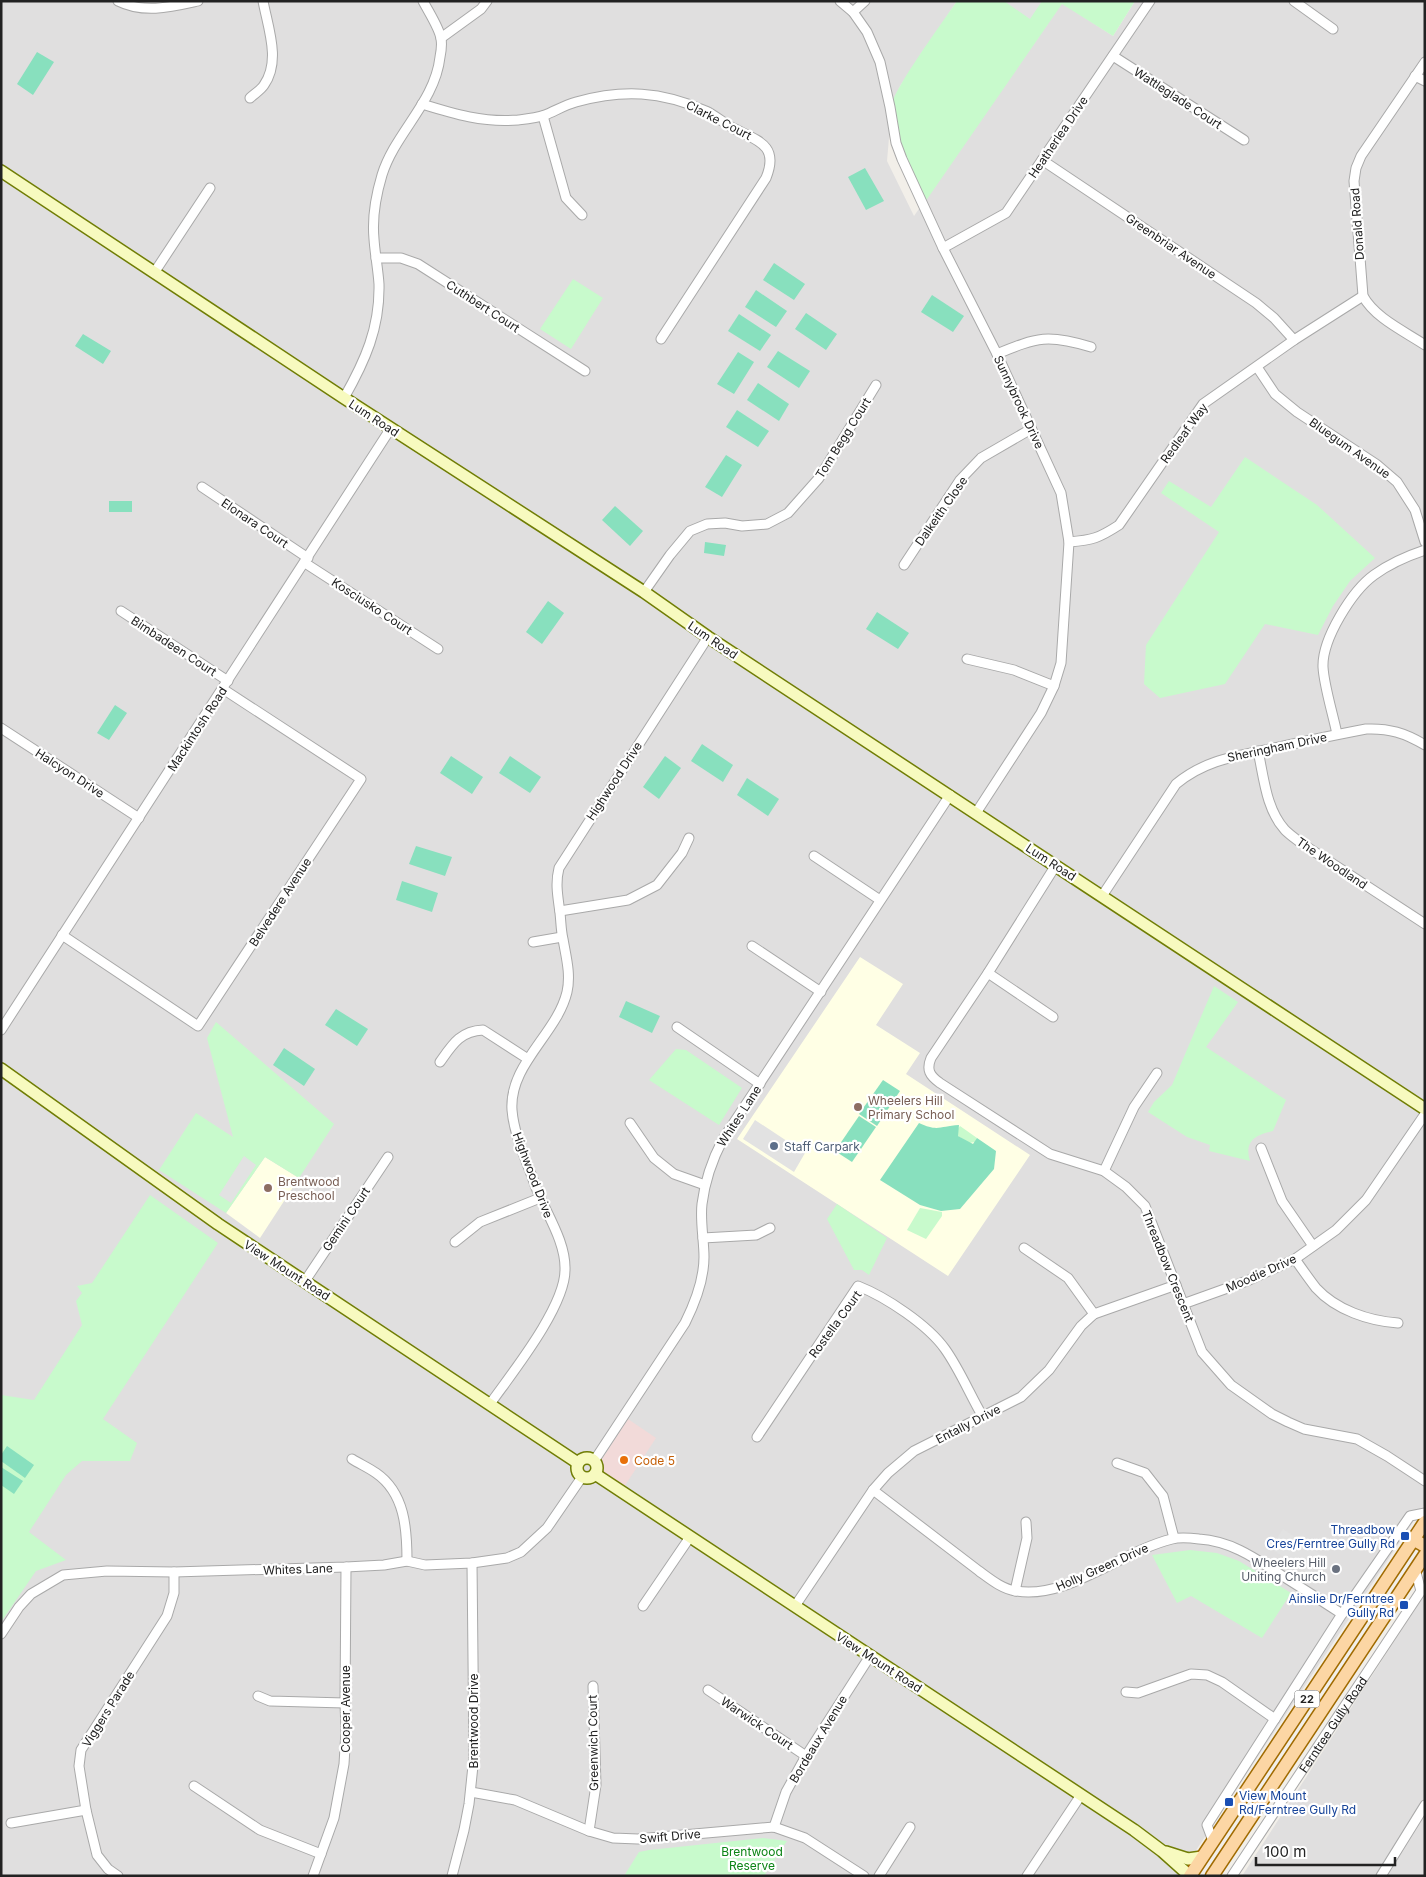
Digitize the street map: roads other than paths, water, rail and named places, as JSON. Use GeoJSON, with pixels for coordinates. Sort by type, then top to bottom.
{"type":"FeatureCollection","features":[{"type":"Feature","properties":{"kind":"main road","name":"22"},"geometry":{"type":"LineString","coordinates":[[1190,1876],[1425,1522]]}},
{"type":"Feature","properties":{"kind":"main road"},"geometry":{"type":"LineString","coordinates":[[1413,1539],[1425,1546]]}},
{"type":"Feature","properties":{"kind":"main road","name":"Ferntree Gully Road"},"geometry":{"type":"LineString","coordinates":[[1212,1876],[1425,1555]]}},
{"type":"Feature","properties":{"kind":"street"},"geometry":{"type":"LineString","coordinates":[[118,1],[133,8],[151,9],[198,1]]}},
{"type":"Feature","properties":{"kind":"street"},"geometry":{"type":"LineString","coordinates":[[250,98],[264,86],[273,69],[273,57],[264,1]]}},
{"type":"Feature","properties":{"kind":"street"},"geometry":{"type":"LineString","coordinates":[[344,398],[358,374],[370,347],[377,310],[379,284],[374,237],[375,207],[382,176],[392,149],[435,81],[440,58],[442,38],[423,1]]}},
{"type":"Feature","properties":{"kind":"street"},"geometry":{"type":"LineString","coordinates":[[442,38],[481,9],[487,1]]}},
{"type":"Feature","properties":{"kind":"street","name":"Sunnybrook Drive"},"geometry":{"type":"LineString","coordinates":[[840,1],[853,12],[867,32],[880,62],[896,143],[902,159],[943,248],[997,354],[1060,493],[1069,542],[1060,663],[1054,686],[1041,713],[976,812]]}},
{"type":"Feature","properties":{"kind":"street"},"geometry":{"type":"LineString","coordinates":[[853,12],[865,1]]}},
{"type":"Feature","properties":{"kind":"street","name":"Heatherlea Drive"},"geometry":{"type":"LineString","coordinates":[[943,248],[1006,213],[1150,1]]}},
{"type":"Feature","properties":{"kind":"street"},"geometry":{"type":"LineString","coordinates":[[1294,1],[1333,29]]}},
{"type":"Feature","properties":{"kind":"street","name":"Wattleglade Court"},"geometry":{"type":"LineString","coordinates":[[1113,56],[1244,140]]}},
{"type":"Feature","properties":{"kind":"street","name":"Donald Road"},"geometry":{"type":"LineString","coordinates":[[1363,296],[1354,181],[1356,168],[1361,156],[1425,62]]}},
{"type":"Feature","properties":{"kind":"street"},"geometry":{"type":"LineString","coordinates":[[1415,76],[1425,82]]}},
{"type":"Feature","properties":{"kind":"street","name":"Clarke Court"},"geometry":{"type":"LineString","coordinates":[[422,104],[461,116],[494,120],[519,120],[543,116],[573,103],[602,95],[649,94],[681,101],[708,112],[734,128],[756,138],[766,146],[770,158],[770,168],[766,178],[660,339]]}},
{"type":"Feature","properties":{"kind":"street"},"geometry":{"type":"LineString","coordinates":[[543,116],[566,198],[582,215]]}},
{"type":"Feature","properties":{"kind":"street","name":"Greenbriar Avenue"},"geometry":{"type":"LineString","coordinates":[[1042,160],[1256,303],[1274,318],[1294,340]]}},
{"type":"Feature","properties":{"kind":"street","name":"Lum Road"},"geometry":{"type":"LineString","coordinates":[[1,171],[344,398],[644,592],[708,637],[1425,1109]]}},
{"type":"Feature","properties":{"kind":"street"},"geometry":{"type":"LineString","coordinates":[[154,273],[210,188]]}},
{"type":"Feature","properties":{"kind":"street","name":"Cuthbert Court"},"geometry":{"type":"LineString","coordinates":[[376,258],[401,258],[418,264],[585,371]]}},
{"type":"Feature","properties":{"kind":"street"},"geometry":{"type":"LineString","coordinates":[[1363,296],[1376,313],[1425,345]]}},
{"type":"Feature","properties":{"kind":"street","name":"Redleaf Way"},"geometry":{"type":"LineString","coordinates":[[1069,542],[1092,540],[1101,537],[1119,525],[1203,404],[1294,340],[1363,296]]}},
{"type":"Feature","properties":{"kind":"street"},"geometry":{"type":"LineString","coordinates":[[997,354],[1027,342],[1050,338],[1069,340],[1091,347]]}},
{"type":"Feature","properties":{"kind":"street","name":"Bluegum Avenue"},"geometry":{"type":"LineString","coordinates":[[1257,367],[1275,394],[1297,412],[1376,464],[1397,482],[1415,510],[1425,542]]}},
{"type":"Feature","properties":{"kind":"street","name":"Tom Begg Court"},"geometry":{"type":"LineString","coordinates":[[644,592],[670,555],[690,531],[707,524],[742,526],[767,524],[788,513],[819,478],[876,385]]}},
{"type":"Feature","properties":{"kind":"street","name":"Mackintosh Road"},"geometry":{"type":"LineString","coordinates":[[1,1030],[391,428]]}},
{"type":"Feature","properties":{"kind":"street","name":"Dalkeith Close"},"geometry":{"type":"LineString","coordinates":[[904,565],[960,480],[981,458],[1032,429]]}},
{"type":"Feature","properties":{"kind":"street","name":"Elonara Court"},"geometry":{"type":"LineString","coordinates":[[202,487],[307,560]]}},
{"type":"Feature","properties":{"kind":"street"},"geometry":{"type":"LineString","coordinates":[[1337,734],[1323,666],[1333,629],[1357,592],[1372,576],[1400,559],[1425,550]]}},
{"type":"Feature","properties":{"kind":"street","name":"Kosciusko Court"},"geometry":{"type":"LineString","coordinates":[[307,560],[438,649]]}},
{"type":"Feature","properties":{"kind":"street","name":"Bimbadeen Court"},"geometry":{"type":"LineString","coordinates":[[121,611],[226,685]]}},
{"type":"Feature","properties":{"kind":"street","name":"Highwood Drive"},"geometry":{"type":"LineString","coordinates":[[490,1404],[548,1318],[562,1287],[565,1270],[559,1240],[540,1198],[520,1143],[512,1108],[520,1075],[528,1059],[558,1014],[567,992],[569,970],[562,937],[556,881],[559,868],[566,854],[708,637]]}},
{"type":"Feature","properties":{"kind":"street"},"geometry":{"type":"LineString","coordinates":[[967,659],[1014,670],[1054,686]]}},
{"type":"Feature","properties":{"kind":"street","name":"Belvedere Avenue"},"geometry":{"type":"LineString","coordinates":[[62,935],[198,1026],[355,787],[360,779],[226,685]]}},
{"type":"Feature","properties":{"kind":"street","name":"Halcyon Drive"},"geometry":{"type":"LineString","coordinates":[[1,728],[139,818]]}},
{"type":"Feature","properties":{"kind":"street","name":"Sheringham Drive"},"geometry":{"type":"LineString","coordinates":[[1102,896],[1176,784],[1188,774],[1224,758],[1366,729],[1384,728],[1396,731],[1425,745]]}},
{"type":"Feature","properties":{"kind":"street","name":"The Woodland"},"geometry":{"type":"LineString","coordinates":[[1258,752],[1269,802],[1276,818],[1286,831],[1301,843],[1425,924]]}},
{"type":"Feature","properties":{"kind":"street","name":"Whites Lane"},"geometry":{"type":"LineString","coordinates":[[594,1461],[685,1323],[692,1308],[704,1260],[702,1206],[705,1185],[713,1158],[723,1139],[950,795]]}},
{"type":"Feature","properties":{"kind":"street"},"geometry":{"type":"LineString","coordinates":[[560,911],[628,900],[657,885],[682,853],[689,838]]}},
{"type":"Feature","properties":{"kind":"street"},"geometry":{"type":"LineString","coordinates":[[814,856],[880,900]]}},
{"type":"Feature","properties":{"kind":"street","name":"Threadbow Crescent"},"geometry":{"type":"LineString","coordinates":[[1056,865],[988,973],[931,1058],[928,1064],[929,1072],[940,1083],[1050,1154],[1104,1171],[1126,1187],[1145,1206],[1202,1352],[1231,1385],[1272,1414],[1304,1430],[1357,1439],[1425,1481]]}},
{"type":"Feature","properties":{"kind":"street"},"geometry":{"type":"LineString","coordinates":[[533,942],[562,937]]}},
{"type":"Feature","properties":{"kind":"street"},"geometry":{"type":"LineString","coordinates":[[752,946],[821,992]]}},
{"type":"Feature","properties":{"kind":"street"},"geometry":{"type":"LineString","coordinates":[[988,973],[1053,1017]]}},
{"type":"Feature","properties":{"kind":"street"},"geometry":{"type":"LineString","coordinates":[[677,1027],[760,1084]]}},
{"type":"Feature","properties":{"kind":"street"},"geometry":{"type":"LineString","coordinates":[[440,1062],[463,1034],[474,1030],[483,1030],[528,1059]]}},
{"type":"Feature","properties":{"kind":"street","name":"View Mount Road"},"geometry":{"type":"LineString","coordinates":[[1,1069],[218,1224],[578,1463]]}},
{"type":"Feature","properties":{"kind":"street"},"geometry":{"type":"LineString","coordinates":[[1104,1171],[1134,1106],[1157,1073]]}},
{"type":"Feature","properties":{"kind":"street","name":"Moodie Drive"},"geometry":{"type":"LineString","coordinates":[[1183,1304],[1247,1281],[1295,1259],[1336,1230],[1366,1200],[1425,1114]]}},
{"type":"Feature","properties":{"kind":"street"},"geometry":{"type":"LineString","coordinates":[[630,1123],[654,1158],[674,1174],[705,1185]]}},
{"type":"Feature","properties":{"kind":"street"},"geometry":{"type":"LineString","coordinates":[[1261,1148],[1282,1201],[1313,1246]]}},
{"type":"Feature","properties":{"kind":"street","name":"Gemini Court"},"geometry":{"type":"LineString","coordinates":[[305,1281],[388,1157]]}},
{"type":"Feature","properties":{"kind":"street"},"geometry":{"type":"LineString","coordinates":[[455,1242],[480,1222],[540,1198]]}},
{"type":"Feature","properties":{"kind":"street"},"geometry":{"type":"LineString","coordinates":[[703,1238],[756,1235],[770,1228]]}},
{"type":"Feature","properties":{"kind":"street"},"geometry":{"type":"LineString","coordinates":[[1024,1248],[1068,1278],[1094,1314]]}},
{"type":"Feature","properties":{"kind":"street"},"geometry":{"type":"LineString","coordinates":[[1295,1259],[1317,1289],[1332,1301],[1349,1311],[1379,1322],[1398,1323]]}},
{"type":"Feature","properties":{"kind":"street","name":"Entally Drive"},"geometry":{"type":"LineString","coordinates":[[795,1606],[873,1490],[888,1473],[914,1451],[1021,1397],[1049,1370],[1081,1326],[1094,1314],[1176,1285]]}},
{"type":"Feature","properties":{"kind":"street","name":"Rostella Court"},"geometry":{"type":"LineString","coordinates":[[757,1437],[858,1286],[870,1291],[914,1319],[936,1338],[946,1350],[982,1417]]}},
{"type":"Feature","properties":{"kind":"street"},"geometry":{"type":"LineString","coordinates":[[586,1458],[594,1461],[597,1468],[595,1474],[590,1478],[582,1477],[577,1470],[578,1463],[586,1458]]}},
{"type":"Feature","properties":{"kind":"street"},"geometry":{"type":"LineString","coordinates":[[352,1459],[378,1474],[397,1498],[406,1528],[408,1561]]}},
{"type":"Feature","properties":{"kind":"street"},"geometry":{"type":"LineString","coordinates":[[1117,1463],[1145,1473],[1164,1496],[1174,1538]]}},
{"type":"Feature","properties":{"kind":"street","name":"View Mount Road"},"geometry":{"type":"LineString","coordinates":[[595,1474],[1081,1795],[1162,1851],[1190,1876]]}},
{"type":"Feature","properties":{"kind":"street","name":"Whites Lane"},"geometry":{"type":"LineString","coordinates":[[1,1634],[19,1607],[31,1594],[64,1575],[107,1571],[174,1572],[346,1567],[384,1565],[408,1561],[425,1565],[472,1563],[507,1558],[520,1552],[547,1528],[582,1477]]}},
{"type":"Feature","properties":{"kind":"street","name":"Holly Green Drive"},"geometry":{"type":"LineString","coordinates":[[873,1490],[997,1584],[1015,1591],[1042,1592],[1075,1581],[1139,1549],[1174,1538],[1200,1539],[1221,1542],[1244,1550],[1342,1614]]}},
{"type":"Feature","properties":{"kind":"street"},"geometry":{"type":"LineString","coordinates":[[1213,1841],[1207,1825],[1342,1614],[1410,1516],[1425,1513]]}},
{"type":"Feature","properties":{"kind":"street"},"geometry":{"type":"LineString","coordinates":[[1015,1591],[1027,1538],[1026,1522]]}},
{"type":"Feature","properties":{"kind":"street"},"geometry":{"type":"LineString","coordinates":[[642,1606],[690,1537]]}},
{"type":"Feature","properties":{"kind":"street","name":"Brentwood Drive"},"geometry":{"type":"LineString","coordinates":[[452,1876],[464,1830],[471,1792],[474,1756],[472,1563]]}},
{"type":"Feature","properties":{"kind":"street","name":"Cooper Avenue"},"geometry":{"type":"LineString","coordinates":[[313,1876],[334,1818],[340,1792],[346,1731],[346,1567]]}},
{"type":"Feature","properties":{"kind":"street","name":"Ferntree Gully Road"},"geometry":{"type":"LineString","coordinates":[[1232,1876],[1421,1591],[1415,1569]]}},
{"type":"Feature","properties":{"kind":"street","name":"Viggers Parade"},"geometry":{"type":"LineString","coordinates":[[118,1876],[108,1869],[97,1854],[86,1810],[79,1766],[81,1750],[168,1616],[174,1593],[174,1572]]}},
{"type":"Feature","properties":{"kind":"street","name":"Bordeaux Avenue"},"geometry":{"type":"LineString","coordinates":[[774,1827],[786,1792],[806,1756],[870,1656]]}},
{"type":"Feature","properties":{"kind":"street"},"geometry":{"type":"LineString","coordinates":[[1126,1692],[1138,1693],[1191,1674],[1207,1675],[1222,1682],[1275,1719]]}},
{"type":"Feature","properties":{"kind":"street","name":"Greenwich Court"},"geometry":{"type":"LineString","coordinates":[[589,1831],[596,1785],[593,1686]]}},
{"type":"Feature","properties":{"kind":"street","name":"Warwick Court"},"geometry":{"type":"LineString","coordinates":[[708,1690],[806,1756]]}},
{"type":"Feature","properties":{"kind":"street"},"geometry":{"type":"LineString","coordinates":[[258,1696],[270,1701],[345,1703]]}},
{"type":"Feature","properties":{"kind":"street"},"geometry":{"type":"LineString","coordinates":[[194,1786],[260,1830],[322,1854]]}},
{"type":"Feature","properties":{"kind":"street","name":"Swift Drive"},"geometry":{"type":"LineString","coordinates":[[471,1792],[515,1800],[589,1831],[613,1838],[638,1839],[774,1827],[806,1838],[864,1876]]}},
{"type":"Feature","properties":{"kind":"street"},"geometry":{"type":"LineString","coordinates":[[1027,1876],[1081,1795]]}},
{"type":"Feature","properties":{"kind":"street"},"geometry":{"type":"LineString","coordinates":[[1381,1876],[1425,1805]]}},
{"type":"Feature","properties":{"kind":"street"},"geometry":{"type":"LineString","coordinates":[[11,1824],[86,1810]]}},
{"type":"Feature","properties":{"kind":"street"},"geometry":{"type":"LineString","coordinates":[[879,1876],[910,1827]]}},
{"type":"Feature","properties":{"kind":"street","name":"View Mount Road"},"geometry":{"type":"LineString","coordinates":[[1162,1851],[1188,1859],[1202,1857]]}},
{"type":"Feature","properties":{"kind":"place","name":"Wheelers Hill Primary School"},"geometry":{"type":"Point","coordinates":[858,1107]}},
{"type":"Feature","properties":{"kind":"place","name":"Staff Carpark"},"geometry":{"type":"Point","coordinates":[774,1146]}},
{"type":"Feature","properties":{"kind":"place","name":"Brentwood Preschool"},"geometry":{"type":"Point","coordinates":[268,1188]}},
{"type":"Feature","properties":{"kind":"place","name":"Code 5"},"geometry":{"type":"Point","coordinates":[624,1460]}},
{"type":"Feature","properties":{"kind":"place","name":"Threadbow Cres/Ferntree Gully Rd"},"geometry":{"type":"Point","coordinates":[1405,1536]}},
{"type":"Feature","properties":{"kind":"place","name":"Wheelers Hill Uniting Church"},"geometry":{"type":"Point","coordinates":[1336,1569]}},
{"type":"Feature","properties":{"kind":"place","name":"Ainslie Dr/Ferntree Gully Rd"},"geometry":{"type":"Point","coordinates":[1404,1605]}},
{"type":"Feature","properties":{"kind":"place","name":"View Mount Rd/Ferntree Gully Rd"},"geometry":{"type":"Point","coordinates":[1229,1802]}},
{"type":"Feature","properties":{"kind":"park label","name":"Brentwood Reserve"},"geometry":{"type":"Point","coordinates":[752,1858]}}]}
